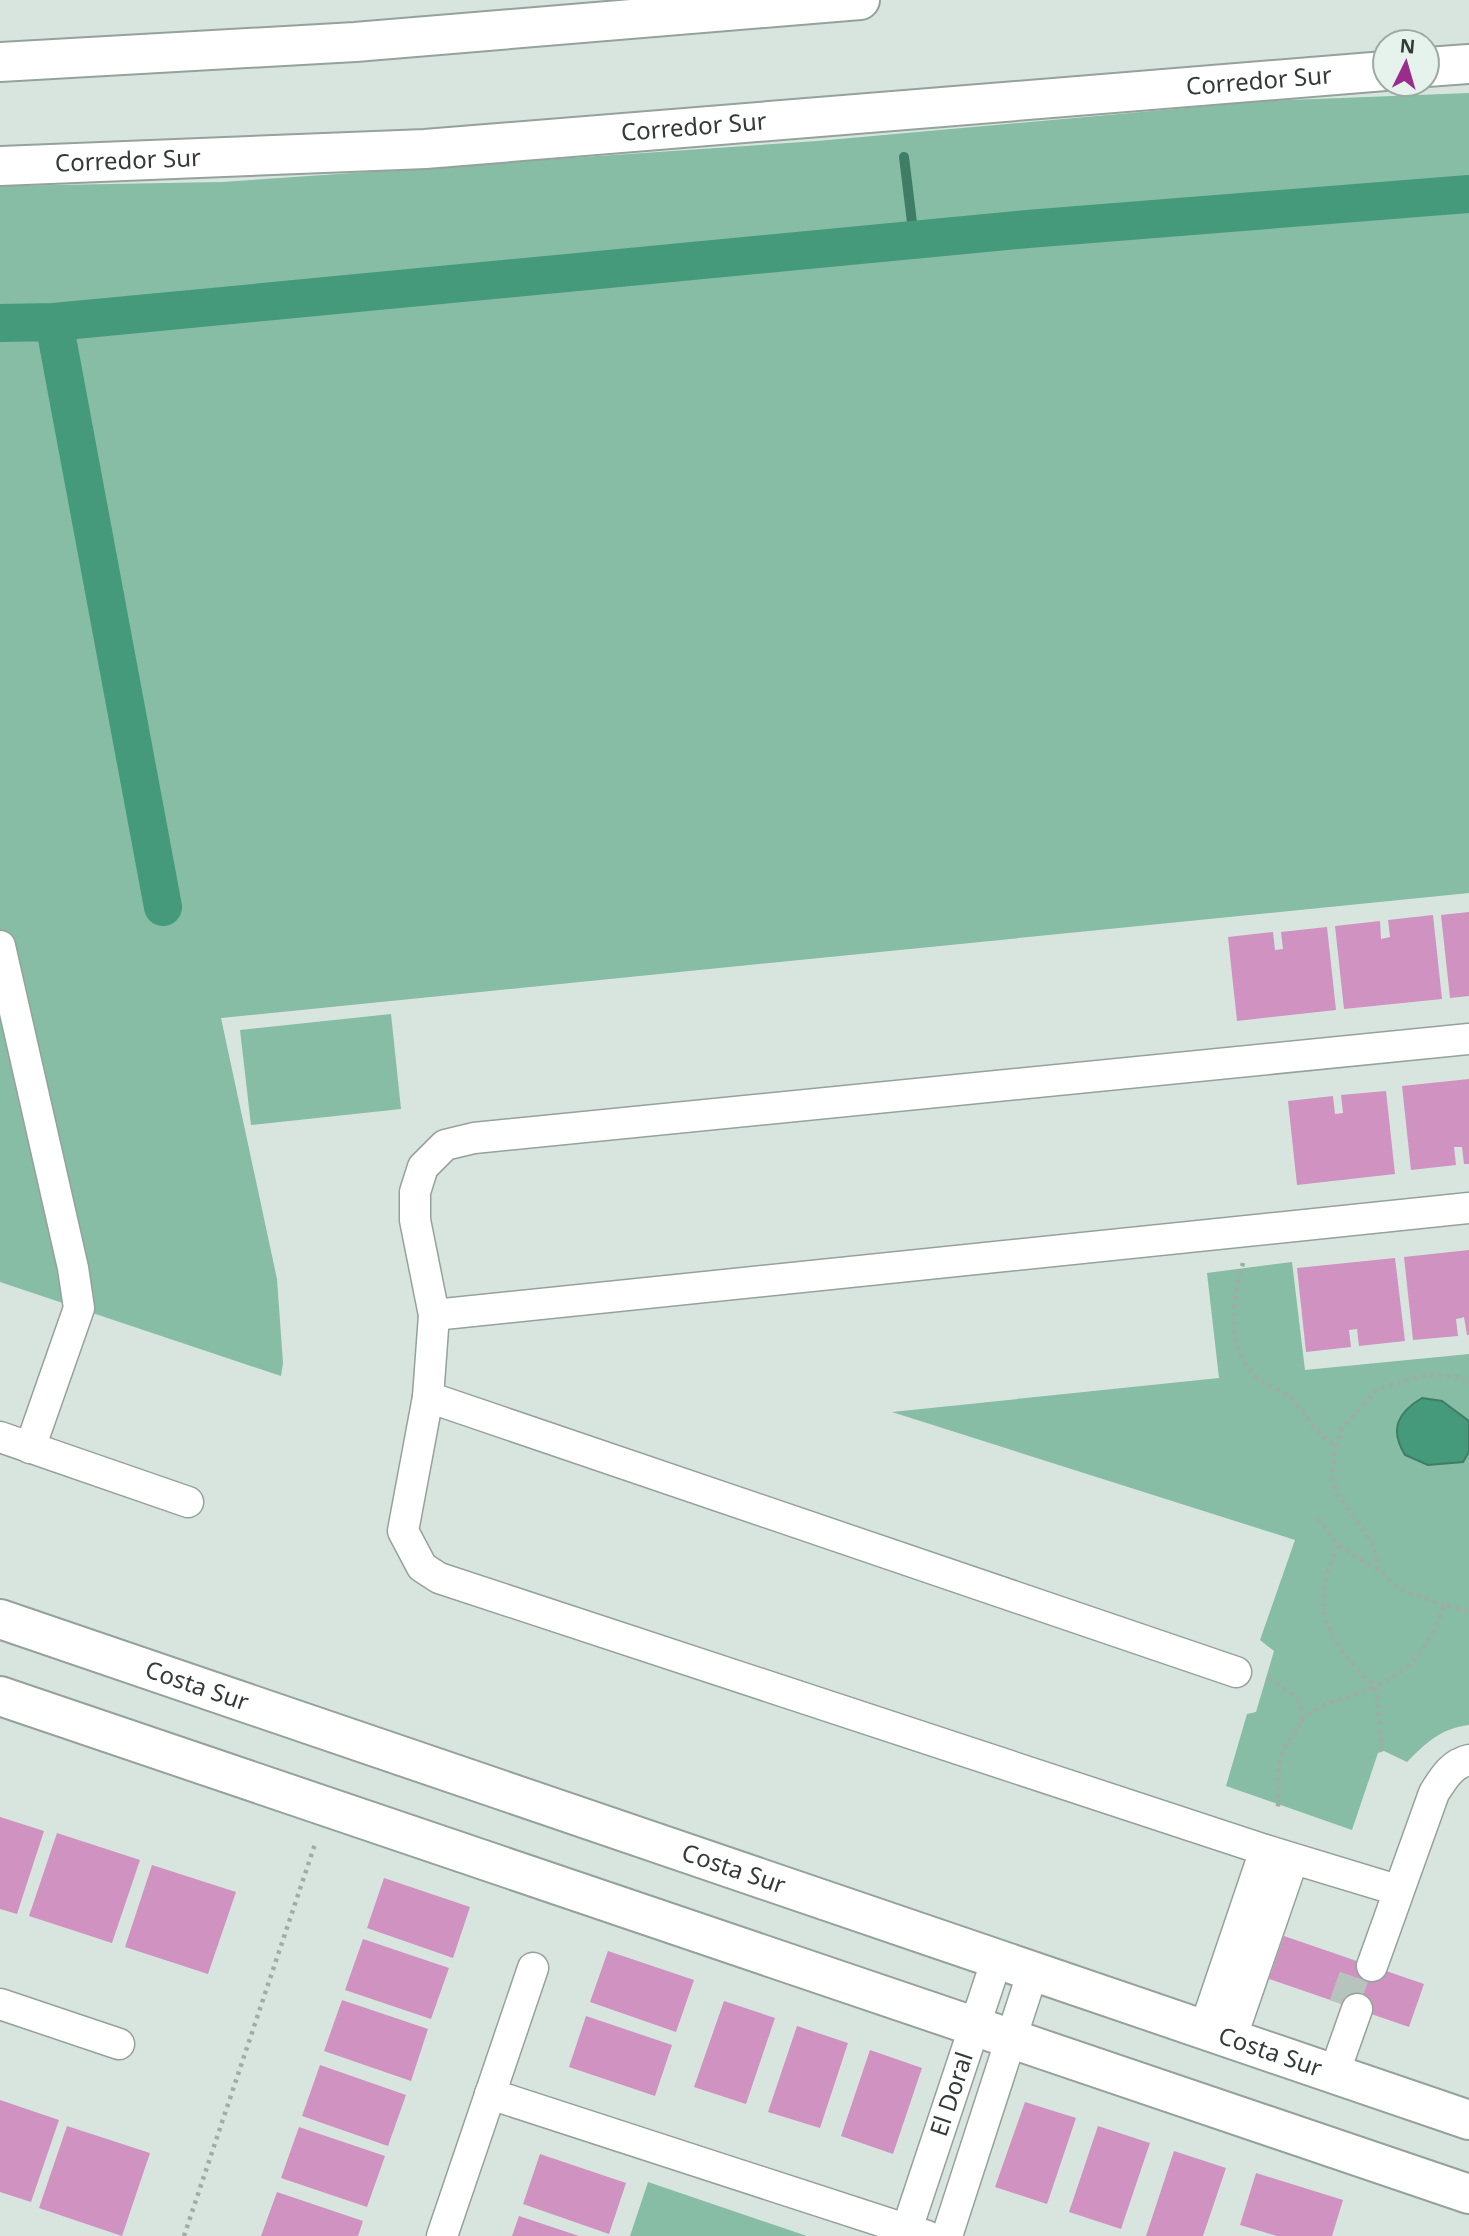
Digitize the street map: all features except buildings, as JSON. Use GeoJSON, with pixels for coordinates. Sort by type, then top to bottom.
{"type":"FeatureCollection","features":[{"type":"Feature","properties":{"kind":"main road"},"geometry":{"type":"LineString","coordinates":[[0,62],[355,42],[860,0]]}},
{"type":"Feature","properties":{"kind":"main road"},"geometry":{"type":"LineString","coordinates":[[1441,66],[1469,64]]}},
{"type":"Feature","properties":{"kind":"main road","name":"Corredor Sur"},"geometry":{"type":"LineString","coordinates":[[0,166],[425,149],[1371,72]]}},
{"type":"Feature","properties":{"kind":"main road"},"geometry":{"type":"LineString","coordinates":[[1441,78],[1469,78]]}},
{"type":"Feature","properties":{"kind":"main road"},"geometry":{"type":"LineString","coordinates":[[1242,83],[1371,79]]}},
{"type":"Feature","properties":{"kind":"main road","name":"Costa Sur"},"geometry":{"type":"LineString","coordinates":[[0,1619],[1469,2120]]}},
{"type":"Feature","properties":{"kind":"main road"},"geometry":{"type":"LineString","coordinates":[[0,1696],[1469,2194]]}},
{"type":"Feature","properties":{"kind":"street"},"geometry":{"type":"LineString","coordinates":[[0,946],[73,1268],[79,1308],[30,1448]]}},
{"type":"Feature","properties":{"kind":"street"},"geometry":{"type":"LineString","coordinates":[[1390,1888],[1265,1850],[439,1578],[422,1567],[403,1531],[428,1397],[434,1315],[415,1220],[415,1192],[423,1167],[445,1145],[474,1138],[1469,1039]]}},
{"type":"Feature","properties":{"kind":"street"},"geometry":{"type":"LineString","coordinates":[[434,1315],[1469,1208]]}},
{"type":"Feature","properties":{"kind":"street"},"geometry":{"type":"LineString","coordinates":[[428,1397],[1250,1674]]}},
{"type":"Feature","properties":{"kind":"street"},"geometry":{"type":"LineString","coordinates":[[0,1437],[188,1502]]}},
{"type":"Feature","properties":{"kind":"street"},"geometry":{"type":"LineString","coordinates":[[1365,1964],[1390,1888],[1434,1793],[1446,1774],[1461,1762],[1469,1760]]}},
{"type":"Feature","properties":{"kind":"street"},"geometry":{"type":"LineString","coordinates":[[1218,2034],[1265,1850]]}},
{"type":"Feature","properties":{"kind":"street"},"geometry":{"type":"LineString","coordinates":[[1218,2034],[1293,1859]]}},
{"type":"Feature","properties":{"kind":"street","name":"El Doral"},"geometry":{"type":"LineString","coordinates":[[917,2233],[974,2026],[997,1959]]}},
{"type":"Feature","properties":{"kind":"street"},"geometry":{"type":"LineString","coordinates":[[442,2236],[533,1968]]}},
{"type":"Feature","properties":{"kind":"street","name":"El Doral"},"geometry":{"type":"LineString","coordinates":[[947,2236],[1033,1971]]}},
{"type":"Feature","properties":{"kind":"street"},"geometry":{"type":"LineString","coordinates":[[0,2004],[119,2044]]}},
{"type":"Feature","properties":{"kind":"street"},"geometry":{"type":"LineString","coordinates":[[1328,2072],[1350,2007]]}},
{"type":"Feature","properties":{"kind":"street"},"geometry":{"type":"LineString","coordinates":[[490,2094],[917,2233]]}},
{"type":"Feature","properties":{"kind":"path"},"geometry":{"type":"LineString","coordinates":[[1244,1259],[1233,1307],[1233,1335],[1246,1362],[1262,1382],[1290,1395],[1324,1440],[1336,1445]]}},
{"type":"Feature","properties":{"kind":"path"},"geometry":{"type":"LineString","coordinates":[[1378,1570],[1373,1543],[1337,1494],[1332,1476],[1341,1430],[1378,1389],[1429,1374],[1457,1377],[1469,1383]]}},
{"type":"Feature","properties":{"kind":"path"},"geometry":{"type":"LineString","coordinates":[[1318,1519],[1339,1546],[1378,1570],[1400,1589],[1469,1612]]}},
{"type":"Feature","properties":{"kind":"path"},"geometry":{"type":"LineString","coordinates":[[1339,1546],[1328,1567],[1322,1595],[1325,1620],[1338,1650],[1376,1687],[1382,1754]]}},
{"type":"Feature","properties":{"kind":"path"},"geometry":{"type":"LineString","coordinates":[[1278,1807],[1278,1774],[1283,1752],[1301,1720],[1315,1708],[1376,1687],[1400,1674],[1432,1637],[1444,1605]]}},
{"type":"Feature","properties":{"kind":"path"},"geometry":{"type":"LineString","coordinates":[[1250,1674],[1288,1688],[1300,1707],[1301,1720]]}},
{"type":"Feature","properties":{"kind":"path"},"geometry":{"type":"LineString","coordinates":[[184,2236],[328,1807]]}},
{"type":"Feature","properties":{"kind":"shaded area"},"geometry":{"type":"Polygon","coordinates":[[[1469,93],[1469,893],[221,1018],[277,1279],[283,1363],[281,1376],[0,1282],[0,186],[222,182],[817,141],[1264,101],[1371,97],[1441,98],[1441,94],[1469,93]]]}},
{"type":"Feature","properties":{"kind":"shaded area"},"geometry":{"type":"Polygon","coordinates":[[[391,1014],[401,1109],[251,1125],[240,1030],[391,1014]]]}},
{"type":"Feature","properties":{"kind":"shaded area"},"geometry":{"type":"Polygon","coordinates":[[[1292,1262],[1305,1370],[1469,1354],[1469,1725],[1442,1733],[1407,1762],[1384,1751],[1378,1753],[1352,1830],[1226,1786],[1247,1714],[1256,1712],[1274,1651],[1260,1640],[1295,1540],[892,1412],[1219,1378],[1207,1273],[1292,1262]]]}},
{"type":"Feature","properties":{"kind":"shaded area"},"geometry":{"type":"Polygon","coordinates":[[[1422,1398],[1442,1401],[1469,1421],[1469,1452],[1463,1462],[1428,1465],[1405,1455],[1398,1437],[1398,1422],[1407,1409],[1422,1398]]]}},
{"type":"Feature","properties":{"kind":"shaded area"},"geometry":{"type":"Polygon","coordinates":[[[648,2182],[807,2236],[630,2236],[648,2182]]]}},
{"type":"Feature","properties":{"kind":"waterway"},"geometry":{"type":"LineString","coordinates":[[904,157],[914,239]]}},
{"type":"Feature","properties":{"kind":"waterway"},"geometry":{"type":"LineString","coordinates":[[163,907],[54,322],[1028,229],[1469,194]]}},
{"type":"Feature","properties":{"kind":"waterway"},"geometry":{"type":"LineString","coordinates":[[0,323],[54,322]]}},
{"type":"Feature","properties":{"kind":"tunnel"},"geometry":{"type":"LineString","coordinates":[[1344,2005],[1359,1962]]}}]}
